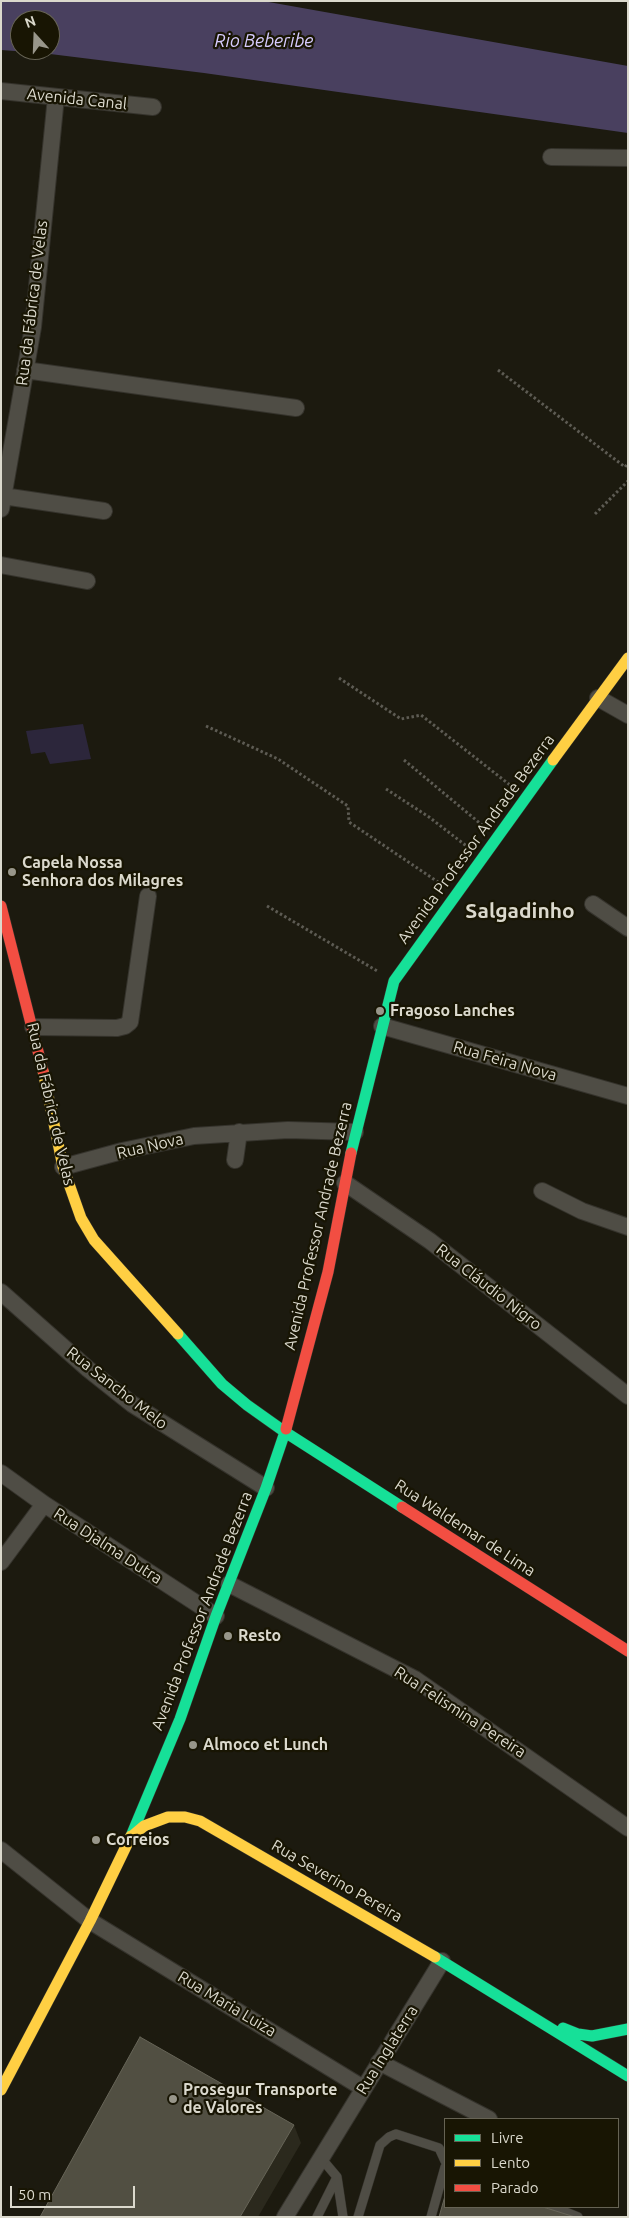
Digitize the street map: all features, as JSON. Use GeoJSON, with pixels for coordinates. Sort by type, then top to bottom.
{"type":"FeatureCollection","features":[{"type":"Feature","properties":{"kind":"street","name":"Avenida Canal"},"geometry":{"type":"LineString","coordinates":[[1,91],[154,107]]}},
{"type":"Feature","properties":{"kind":"street","name":"Rua da Fábrica de Velas"},"geometry":{"type":"LineString","coordinates":[[2,502],[32,327],[56,96]]}},
{"type":"Feature","properties":{"kind":"street"},"geometry":{"type":"LineString","coordinates":[[550,157],[628,158]]}},
{"type":"Feature","properties":{"kind":"street"},"geometry":{"type":"LineString","coordinates":[[25,370],[296,408]]}},
{"type":"Feature","properties":{"kind":"street"},"geometry":{"type":"LineString","coordinates":[[2,502],[104,512]]}},
{"type":"Feature","properties":{"kind":"street"},"geometry":{"type":"LineString","coordinates":[[1,565],[87,582]]}},
{"type":"Feature","properties":{"kind":"street","name":"Avenida Professor Andrade Bezerra"},"geometry":{"type":"LineString","coordinates":[[1,2090],[90,1921],[131,1837],[180,1719],[216,1616],[266,1488],[285,1432],[328,1272],[355,1132],[394,981],[483,859],[496,837],[628,658]]}},
{"type":"Feature","properties":{"kind":"street"},"geometry":{"type":"LineString","coordinates":[[598,698],[628,715]]}},
{"type":"Feature","properties":{"kind":"street"},"geometry":{"type":"LineString","coordinates":[[33,1027],[117,1028],[125,1026],[130,1022],[148,896]]}},
{"type":"Feature","properties":{"kind":"street"},"geometry":{"type":"LineString","coordinates":[[593,904],[628,928]]}},
{"type":"Feature","properties":{"kind":"street","name":"Rua da Fábrica de Velas"},"geometry":{"type":"LineString","coordinates":[[1,906],[33,1027],[63,1167],[81,1218],[94,1240],[222,1384],[285,1432]]}},
{"type":"Feature","properties":{"kind":"street","name":"Rua Feira Nova"},"geometry":{"type":"LineString","coordinates":[[382,1026],[628,1096]]}},
{"type":"Feature","properties":{"kind":"street","name":"Rua Nova"},"geometry":{"type":"LineString","coordinates":[[63,1167],[194,1136],[288,1130],[355,1132]]}},
{"type":"Feature","properties":{"kind":"street"},"geometry":{"type":"LineString","coordinates":[[235,1160],[239,1132]]}},
{"type":"Feature","properties":{"kind":"street","name":"Rua Cláudio Nigro"},"geometry":{"type":"LineString","coordinates":[[345,1183],[430,1241],[628,1396]]}},
{"type":"Feature","properties":{"kind":"street"},"geometry":{"type":"LineString","coordinates":[[542,1191],[582,1211],[628,1227]]}},
{"type":"Feature","properties":{"kind":"street","name":"Rua Sancho Melo"},"geometry":{"type":"LineString","coordinates":[[1,1292],[88,1369],[132,1404],[266,1488]]}},
{"type":"Feature","properties":{"kind":"street","name":"Rua Waldemar de Lima"},"geometry":{"type":"LineString","coordinates":[[285,1432],[628,1651]]}},
{"type":"Feature","properties":{"kind":"street","name":"Rua Djalma Dutra"},"geometry":{"type":"LineString","coordinates":[[1,1473],[44,1504],[216,1616]]}},
{"type":"Feature","properties":{"kind":"street"},"geometry":{"type":"LineString","coordinates":[[1,1562],[44,1504]]}},
{"type":"Feature","properties":{"kind":"street","name":"Rua Felismina Pereira"},"geometry":{"type":"LineString","coordinates":[[229,1584],[415,1679],[628,1828]]}},
{"type":"Feature","properties":{"kind":"street","name":"Rua Severino Pereira"},"geometry":{"type":"LineString","coordinates":[[131,1837],[144,1826],[168,1817],[185,1817],[200,1820],[442,1961],[628,2076]]}},
{"type":"Feature","properties":{"kind":"street","name":"Rua Maria Luiza"},"geometry":{"type":"LineString","coordinates":[[1,1850],[90,1921],[364,2088]]}},
{"type":"Feature","properties":{"kind":"street","name":"Rua Inglaterra"},"geometry":{"type":"LineString","coordinates":[[285,2217],[442,1961]]}},
{"type":"Feature","properties":{"kind":"street","name":"Rua Severino Pereira"},"geometry":{"type":"LineString","coordinates":[[522,2010],[578,2034],[592,2036],[628,2029]]}},
{"type":"Feature","properties":{"kind":"street"},"geometry":{"type":"LineString","coordinates":[[379,2062],[487,2118]]}},
{"type":"Feature","properties":{"kind":"lane"},"geometry":{"type":"LineString","coordinates":[[358,2217],[380,2145],[389,2137],[396,2134],[439,2148],[444,2159]]}},
{"type":"Feature","properties":{"kind":"lane"},"geometry":{"type":"LineString","coordinates":[[321,2158],[337,2177],[343,2217]]}},
{"type":"Feature","properties":{"kind":"lane"},"geometry":{"type":"LineString","coordinates":[[431,2217],[444,2171]]}},
{"type":"Feature","properties":{"kind":"lane"},"geometry":{"type":"LineString","coordinates":[[317,2217],[337,2177]]}},
{"type":"Feature","properties":{"kind":"lane"},"geometry":{"type":"LineString","coordinates":[[556,2208],[578,2217]]}},
{"type":"Feature","properties":{"kind":"path"},"geometry":{"type":"LineString","coordinates":[[498,370],[627,465],[628,471]]}},
{"type":"Feature","properties":{"kind":"path"},"geometry":{"type":"LineString","coordinates":[[594,514],[628,481]]}},
{"type":"Feature","properties":{"kind":"path"},"geometry":{"type":"LineString","coordinates":[[338,678],[401,719],[421,715],[526,797]]}},
{"type":"Feature","properties":{"kind":"path"},"geometry":{"type":"LineString","coordinates":[[206,726],[278,760],[348,806],[349,822],[456,894]]}},
{"type":"Feature","properties":{"kind":"path"},"geometry":{"type":"LineString","coordinates":[[404,760],[496,837]]}},
{"type":"Feature","properties":{"kind":"path"},"geometry":{"type":"LineString","coordinates":[[386,790],[429,817],[483,859]]}},
{"type":"Feature","properties":{"kind":"path"},"geometry":{"type":"LineString","coordinates":[[267,906],[394,981]]}},
{"type":"Feature","properties":{"kind":"shaded area"},"geometry":{"type":"Polygon","coordinates":[[[83,724],[91,759],[50,764],[45,752],[31,754],[26,731],[83,724]]]}},
{"type":"Feature","properties":{"kind":"water","name":"Rio Beberibe"},"geometry":{"type":"Polygon","coordinates":[[[1,1],[263,1],[628,66],[628,133],[204,73],[60,55],[60,10],[10,10],[10,51],[1,50],[1,1]]]}},
{"type":"Feature","properties":{"kind":"building","name":"Prosegur Transporte de Valores"},"geometry":{"type":"Polygon","coordinates":[[[140,2037],[294,2125],[240,2217],[40,2217],[140,2037]]]}},
{"type":"Feature","properties":{"kind":"building"},"geometry":{"type":"Polygon","coordinates":[[[444,2200],[444,2208],[546,2208],[575,2217],[439,2217],[444,2200]]]}},
{"type":"Feature","properties":{"kind":"traffic: fast"},"geometry":{"type":"LineString","coordinates":[[351,1153],[394,981],[553,760]]}},
{"type":"Feature","properties":{"kind":"traffic: fast"},"geometry":{"type":"LineString","coordinates":[[178,1334],[222,1384],[247,1405],[285,1432],[402,1507]]}},
{"type":"Feature","properties":{"kind":"traffic: fast"},"geometry":{"type":"LineString","coordinates":[[131,1836],[180,1719],[216,1616],[266,1488],[286,1429]]}},
{"type":"Feature","properties":{"kind":"traffic: fast"},"geometry":{"type":"LineString","coordinates":[[435,1957],[628,2076]]}},
{"type":"Feature","properties":{"kind":"traffic: fast"},"geometry":{"type":"LineString","coordinates":[[563,2028],[578,2034],[592,2036],[628,2029]]}},
{"type":"Feature","properties":{"kind":"traffic: slow"},"geometry":{"type":"LineString","coordinates":[[553,760],[628,658]]}},
{"type":"Feature","properties":{"kind":"traffic: slow"},"geometry":{"type":"LineString","coordinates":[[43,1071],[63,1167],[81,1218],[94,1240],[178,1334]]}},
{"type":"Feature","properties":{"kind":"traffic: slow"},"geometry":{"type":"LineString","coordinates":[[131,1837],[144,1826],[168,1817],[185,1817],[200,1821],[435,1957]]}},
{"type":"Feature","properties":{"kind":"traffic: slow"},"geometry":{"type":"LineString","coordinates":[[1,2090],[90,1921],[131,1836]]}},
{"type":"Feature","properties":{"kind":"traffic: jam"},"geometry":{"type":"LineString","coordinates":[[1,906],[43,1071]]}},
{"type":"Feature","properties":{"kind":"traffic: jam"},"geometry":{"type":"LineString","coordinates":[[286,1429],[328,1272],[351,1153]]}},
{"type":"Feature","properties":{"kind":"traffic: jam"},"geometry":{"type":"LineString","coordinates":[[402,1507],[628,1651]]}},
{"type":"Feature","properties":{"kind":"place","name":"Capela Nossa Senhora dos Milagres"},"geometry":{"type":"Point","coordinates":[12,872]}},
{"type":"Feature","properties":{"kind":"place","name":"Fragoso Lanches"},"geometry":{"type":"Point","coordinates":[380,1011]}},
{"type":"Feature","properties":{"kind":"place","name":"Resto"},"geometry":{"type":"Point","coordinates":[228,1636]}},
{"type":"Feature","properties":{"kind":"place","name":"Almoco et Lunch"},"geometry":{"type":"Point","coordinates":[193,1745]}},
{"type":"Feature","properties":{"kind":"place","name":"Correios"},"geometry":{"type":"Point","coordinates":[96,1840]}},
{"type":"Feature","properties":{"kind":"place","name":"Prosegur Transporte de Valores"},"geometry":{"type":"Point","coordinates":[173,2099]}},
{"type":"Feature","properties":{"kind":"district","name":"Salgadinho"},"geometry":{"type":"Point","coordinates":[520,911]}}]}
